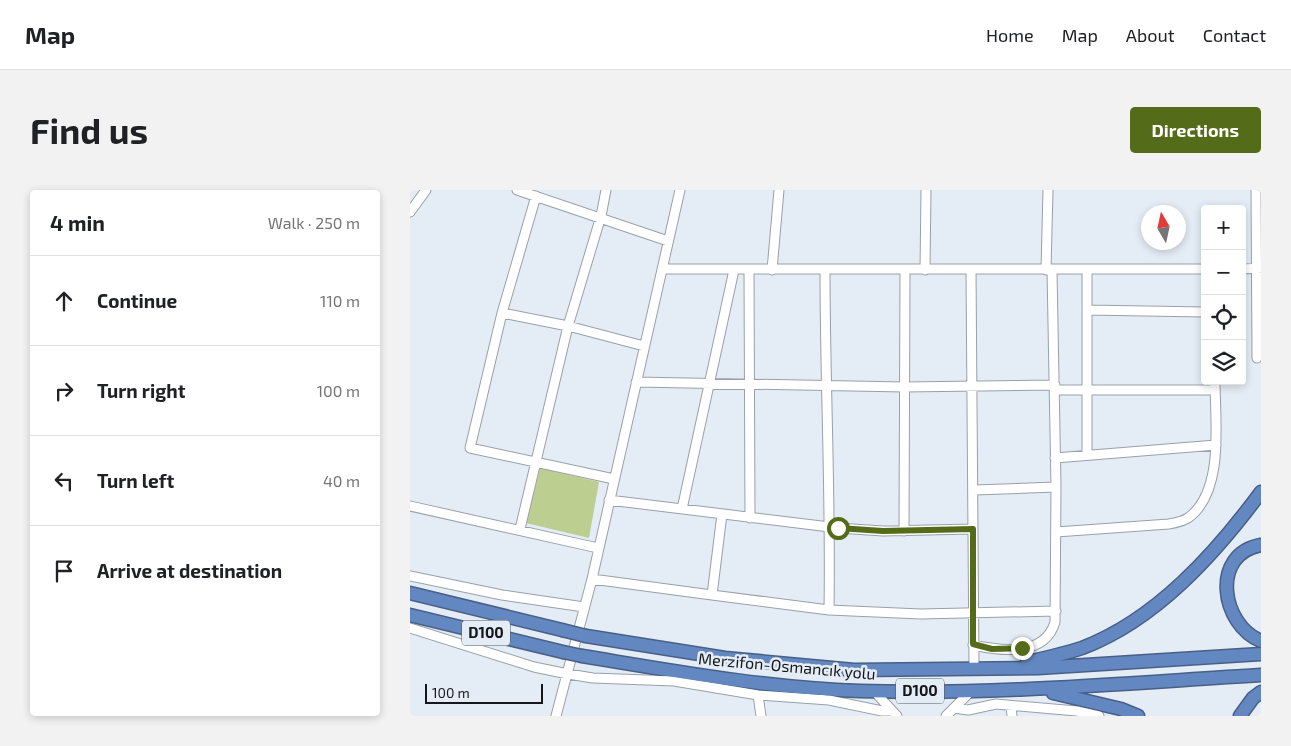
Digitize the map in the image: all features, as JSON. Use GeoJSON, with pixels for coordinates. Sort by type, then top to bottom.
{"type":"FeatureCollection","features":[{"type":"Feature","properties":{"kind":"highway"},"geometry":{"type":"LineString","coordinates":[[998,668],[1083,647],[1106,637],[1142,615],[1202,562],[1261,492]]}},
{"type":"Feature","properties":{"kind":"highway"},"geometry":{"type":"LineString","coordinates":[[1261,545],[1252,547],[1233,562],[1225,585],[1231,614],[1250,636],[1261,641]]}},
{"type":"Feature","properties":{"kind":"highway","name":"Merzifon-Osmancık yolu"},"geometry":{"type":"LineString","coordinates":[[410,593],[586,636],[726,658],[854,670],[998,668],[1261,654]]}},
{"type":"Feature","properties":{"kind":"highway","name":"Merzifon-Osmancık yolu"},"geometry":{"type":"LineString","coordinates":[[410,615],[562,652],[722,679],[874,691],[1026,689],[1261,675]]}},
{"type":"Feature","properties":{"kind":"highway"},"geometry":{"type":"LineString","coordinates":[[1026,689],[1075,696],[1121,709],[1138,716]]}},
{"type":"Feature","properties":{"kind":"highway"},"geometry":{"type":"LineString","coordinates":[[1240,716],[1253,698],[1261,692]]}},
{"type":"Feature","properties":{"kind":"street"},"geometry":{"type":"LineString","coordinates":[[410,212],[426,190]]}},
{"type":"Feature","properties":{"kind":"street"},"geometry":{"type":"LineString","coordinates":[[517,190],[601,216],[668,241]]}},
{"type":"Feature","properties":{"kind":"street"},"geometry":{"type":"LineString","coordinates":[[520,530],[568,326],[601,216],[606,190]]}},
{"type":"Feature","properties":{"kind":"street"},"geometry":{"type":"LineString","coordinates":[[556,716],[592,579],[680,190]]}},
{"type":"Feature","properties":{"kind":"street"},"geometry":{"type":"LineString","coordinates":[[772,270],[779,190]]}},
{"type":"Feature","properties":{"kind":"street"},"geometry":{"type":"LineString","coordinates":[[925,270],[926,190]]}},
{"type":"Feature","properties":{"kind":"street"},"geometry":{"type":"LineString","coordinates":[[973,644],[992,649],[1034,646],[1044,641],[1052,633],[1056,611],[1055,387],[1049,270],[1048,190]]}},
{"type":"Feature","properties":{"kind":"street"},"geometry":{"type":"LineString","coordinates":[[1256,190],[1259,268],[1257,358]]}},
{"type":"Feature","properties":{"kind":"street"},"geometry":{"type":"LineString","coordinates":[[536,196],[502,313],[470,448],[614,479]]}},
{"type":"Feature","properties":{"kind":"street"},"geometry":{"type":"LineString","coordinates":[[1246,268],[1259,268]]}},
{"type":"Feature","properties":{"kind":"street"},"geometry":{"type":"LineString","coordinates":[[662,270],[1201,269]]}},
{"type":"Feature","properties":{"kind":"street"},"geometry":{"type":"LineString","coordinates":[[682,509],[734,270]]}},
{"type":"Feature","properties":{"kind":"street"},"geometry":{"type":"LineString","coordinates":[[749,270],[750,518]]}},
{"type":"Feature","properties":{"kind":"street"},"geometry":{"type":"LineString","coordinates":[[825,270],[825,385],[830,527],[830,610]]}},
{"type":"Feature","properties":{"kind":"street"},"geometry":{"type":"LineString","coordinates":[[904,531],[905,270]]}},
{"type":"Feature","properties":{"kind":"street"},"geometry":{"type":"LineString","coordinates":[[971,270],[974,668]]}},
{"type":"Feature","properties":{"kind":"street"},"geometry":{"type":"LineString","coordinates":[[1087,270],[1087,455]]}},
{"type":"Feature","properties":{"kind":"street"},"geometry":{"type":"LineString","coordinates":[[1087,310],[1201,312]]}},
{"type":"Feature","properties":{"kind":"street"},"geometry":{"type":"LineString","coordinates":[[502,313],[568,326],[644,346]]}},
{"type":"Feature","properties":{"kind":"street"},"geometry":{"type":"LineString","coordinates":[[636,382],[750,386],[1055,387],[1087,390],[1215,386],[1218,432],[1213,477],[1198,509],[1187,519],[1169,524],[1056,532]]}},
{"type":"Feature","properties":{"kind":"street"},"geometry":{"type":"LineString","coordinates":[[1055,458],[1216,445]]}},
{"type":"Feature","properties":{"kind":"street"},"geometry":{"type":"LineString","coordinates":[[974,490],[1056,487]]}},
{"type":"Feature","properties":{"kind":"street"},"geometry":{"type":"LineString","coordinates":[[610,500],[830,527],[904,531],[973,529]]}},
{"type":"Feature","properties":{"kind":"street"},"geometry":{"type":"LineString","coordinates":[[410,506],[460,519],[520,530],[598,548]]}},
{"type":"Feature","properties":{"kind":"street"},"geometry":{"type":"LineString","coordinates":[[712,595],[722,514]]}},
{"type":"Feature","properties":{"kind":"street"},"geometry":{"type":"LineString","coordinates":[[410,576],[502,595],[584,608]]}},
{"type":"Feature","properties":{"kind":"street"},"geometry":{"type":"LineString","coordinates":[[592,579],[830,610],[921,614],[1056,611]]}},
{"type":"Feature","properties":{"kind":"street"},"geometry":{"type":"LineString","coordinates":[[410,628],[534,667],[568,674],[593,678],[674,681],[758,696],[829,700],[895,713]]}},
{"type":"Feature","properties":{"kind":"street"},"geometry":{"type":"LineString","coordinates":[[874,691],[895,713]]}},
{"type":"Feature","properties":{"kind":"street"},"geometry":{"type":"LineString","coordinates":[[946,716],[971,691]]}},
{"type":"Feature","properties":{"kind":"street"},"geometry":{"type":"LineString","coordinates":[[758,696],[761,716]]}},
{"type":"Feature","properties":{"kind":"street"},"geometry":{"type":"LineString","coordinates":[[954,708],[968,710],[989,704],[1078,711],[1099,716]]}},
{"type":"Feature","properties":{"kind":"street"},"geometry":{"type":"LineString","coordinates":[[1011,706],[1012,716]]}},
{"type":"Feature","properties":{"kind":"green space"},"geometry":{"type":"Polygon","coordinates":[[[540,468],[599,482],[589,538],[526,523],[540,468]]]}},
{"type":"Feature","properties":{"kind":"route"},"geometry":{"type":"LineString","coordinates":[[838,528],[883,531],[973,529],[973,644],[992,649],[1022,648]]}}]}
